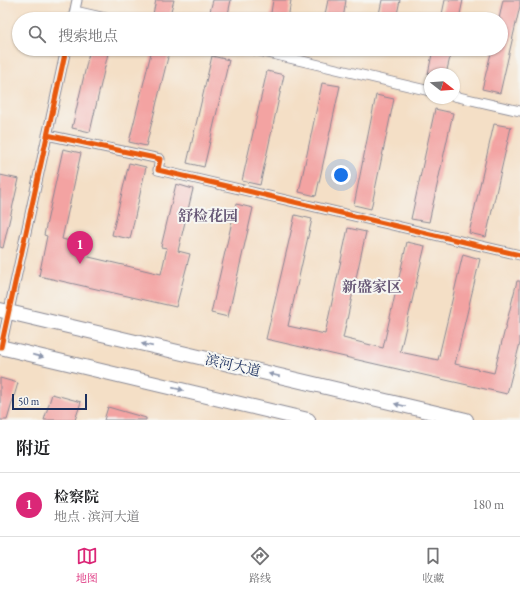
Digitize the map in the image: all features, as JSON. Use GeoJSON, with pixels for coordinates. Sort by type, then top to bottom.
{"type":"FeatureCollection","features":[{"type":"Feature","properties":{"kind":"main road","name":"滨河大道"},"geometry":{"type":"LineString","coordinates":[[4,311],[466,420]]}},
{"type":"Feature","properties":{"kind":"main road"},"geometry":{"type":"LineString","coordinates":[[0,347],[289,418],[308,420]]}},
{"type":"Feature","properties":{"kind":"street"},"geometry":{"type":"LineString","coordinates":[[75,12],[77,0]]}},
{"type":"Feature","properties":{"kind":"street"},"geometry":{"type":"LineString","coordinates":[[0,347],[4,311],[47,135],[64,56]]}},
{"type":"Feature","properties":{"kind":"street"},"geometry":{"type":"LineString","coordinates":[[281,56],[424,90]]}},
{"type":"Feature","properties":{"kind":"street"},"geometry":{"type":"LineString","coordinates":[[460,97],[520,111]]}},
{"type":"Feature","properties":{"kind":"street"},"geometry":{"type":"LineString","coordinates":[[47,135],[160,159],[158,170],[520,255]]}},
{"type":"Feature","properties":{"kind":"building"},"geometry":{"type":"Polygon","coordinates":[[[156,0],[174,0],[171,12],[153,12],[156,0]]]}},
{"type":"Feature","properties":{"kind":"building"},"geometry":{"type":"Polygon","coordinates":[[[213,0],[231,0],[228,12],[210,12],[213,0]]]}},
{"type":"Feature","properties":{"kind":"building"},"geometry":{"type":"Polygon","coordinates":[[[273,0],[291,0],[289,12],[271,12],[273,0]]]}},
{"type":"Feature","properties":{"kind":"building"},"geometry":{"type":"Polygon","coordinates":[[[328,0],[346,0],[344,12],[325,12],[328,0]]]}},
{"type":"Feature","properties":{"kind":"building"},"geometry":{"type":"Polygon","coordinates":[[[382,0],[400,0],[397,12],[379,12],[382,0]]]}},
{"type":"Feature","properties":{"kind":"building"},"geometry":{"type":"Polygon","coordinates":[[[445,0],[463,0],[460,12],[442,12],[445,0]]]}},
{"type":"Feature","properties":{"kind":"building"},"geometry":{"type":"Polygon","coordinates":[[[503,0],[520,0],[520,6],[500,93],[482,89],[490,56],[508,56],[508,12],[500,12],[503,0]]]}},
{"type":"Feature","properties":{"kind":"building"},"geometry":{"type":"Polygon","coordinates":[[[88,56],[107,56],[90,132],[72,128],[88,56]]]}},
{"type":"Feature","properties":{"kind":"building"},"geometry":{"type":"Polygon","coordinates":[[[150,56],[168,56],[146,146],[129,142],[150,56]]]}},
{"type":"Feature","properties":{"kind":"building"},"geometry":{"type":"Polygon","coordinates":[[[212,56],[229,60],[204,167],[187,163],[212,56]]]}},
{"type":"Feature","properties":{"kind":"building"},"geometry":{"type":"Polygon","coordinates":[[[432,56],[450,56],[447,68],[429,68],[432,56]]]}},
{"type":"Feature","properties":{"kind":"building"},"geometry":{"type":"Polygon","coordinates":[[[267,71],[284,75],[260,185],[242,181],[267,71]]]}},
{"type":"Feature","properties":{"kind":"building"},"geometry":{"type":"Polygon","coordinates":[[[322,83],[340,86],[316,196],[299,192],[322,83]]]}},
{"type":"Feature","properties":{"kind":"building"},"geometry":{"type":"Polygon","coordinates":[[[376,95],[394,99],[371,209],[354,205],[376,95]]]}},
{"type":"Feature","properties":{"kind":"building"},"geometry":{"type":"Polygon","coordinates":[[[435,109],[453,113],[429,222],[411,219],[435,109]]]}},
{"type":"Feature","properties":{"kind":"building"},"geometry":{"type":"Polygon","coordinates":[[[494,124],[511,127],[486,237],[469,233],[494,124]]]}},
{"type":"Feature","properties":{"kind":"building"},"geometry":{"type":"Polygon","coordinates":[[[63,149],[81,153],[62,239],[74,242],[72,253],[161,274],[167,248],[161,247],[176,184],[193,189],[178,251],[190,254],[176,307],[39,276],[47,236],[44,235],[63,149]]]}},
{"type":"Feature","properties":{"kind":"building"},"geometry":{"type":"Polygon","coordinates":[[[129,163],[146,167],[130,239],[112,235],[129,163]]]}},
{"type":"Feature","properties":{"kind":"building"},"geometry":{"type":"Polygon","coordinates":[[[0,175],[19,179],[3,248],[0,247],[0,175]]]}},
{"type":"Feature","properties":{"kind":"building"},"geometry":{"type":"Polygon","coordinates":[[[236,204],[253,208],[228,317],[211,313],[236,204]]]}},
{"type":"Feature","properties":{"kind":"building"},"geometry":{"type":"Polygon","coordinates":[[[295,215],[312,219],[288,326],[325,334],[348,228],[366,232],[343,338],[383,348],[407,242],[425,246],[400,352],[438,360],[463,254],[480,259],[455,364],[494,373],[517,281],[520,281],[520,343],[507,394],[266,339],[295,215]]]}},
{"type":"Feature","properties":{"kind":"building"},"geometry":{"type":"Polygon","coordinates":[[[0,378],[18,383],[7,420],[0,420],[0,378]]]}},
{"type":"Feature","properties":{"kind":"building"},"geometry":{"type":"Polygon","coordinates":[[[52,394],[81,402],[75,420],[44,420],[52,394]]]}},
{"type":"Feature","properties":{"kind":"building"},"geometry":{"type":"Polygon","coordinates":[[[108,407],[146,418],[146,420],[104,420],[108,407]]]}},
{"type":"Feature","properties":{"kind":"cycle path"},"geometry":{"type":"LineString","coordinates":[[1,347],[64,56]]}},
{"type":"Feature","properties":{"kind":"cycle path"},"geometry":{"type":"LineString","coordinates":[[47,135],[160,159],[158,170],[520,255]]}},
{"type":"Feature","properties":{"kind":"place","name":"检察院"},"geometry":{"type":"Point","coordinates":[80,264]}},
{"type":"Feature","properties":{"kind":"district","name":"舒检花园"},"geometry":{"type":"Point","coordinates":[208,216]}},
{"type":"Feature","properties":{"kind":"district","name":"新盛家区"},"geometry":{"type":"Point","coordinates":[372,287]}}]}
